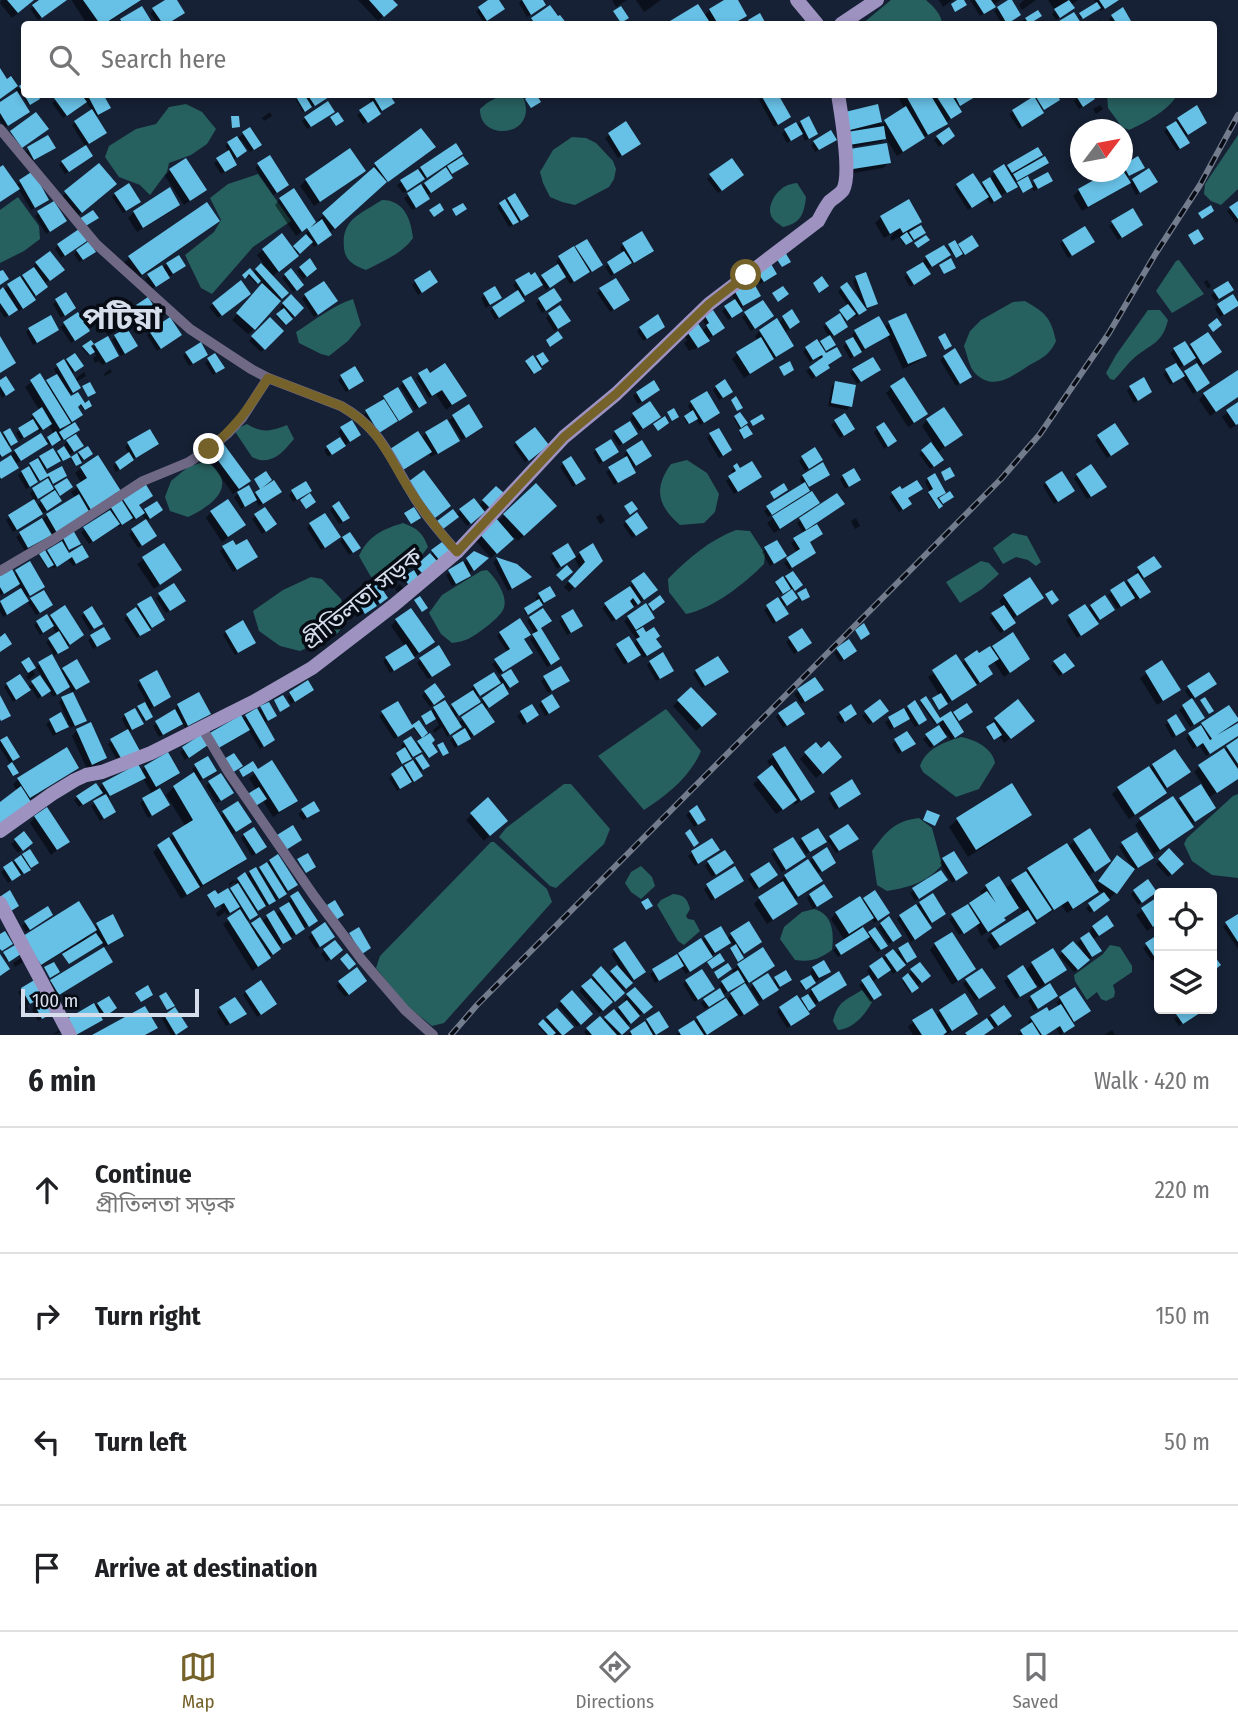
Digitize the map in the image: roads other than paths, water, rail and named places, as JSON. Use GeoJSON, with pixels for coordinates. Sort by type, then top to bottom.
{"type":"FeatureCollection","features":[{"type":"Feature","properties":{"kind":"main road"},"geometry":{"type":"LineString","coordinates":[[797,0],[814,21]]}},
{"type":"Feature","properties":{"kind":"main road"},"geometry":{"type":"LineString","coordinates":[[846,21],[877,0]]}},
{"type":"Feature","properties":{"kind":"main road","name":"প্রীতিলতা সড়ক"},"geometry":{"type":"LineString","coordinates":[[0,831],[75,780],[152,753],[255,701],[312,668],[457,552],[564,437],[616,394],[709,304],[818,221],[829,202],[843,190],[846,166],[839,98]]}},
{"type":"Feature","properties":{"kind":"main road"},"geometry":{"type":"LineString","coordinates":[[0,904],[70,1035]]}},
{"type":"Feature","properties":{"kind":"street"},"geometry":{"type":"LineString","coordinates":[[0,129],[96,244],[190,329],[220,351],[268,378],[341,406],[372,429],[387,448],[411,492],[433,524],[457,552]]}},
{"type":"Feature","properties":{"kind":"street"},"geometry":{"type":"LineString","coordinates":[[0,571],[144,481],[189,462],[209,449],[242,418],[268,378]]}},
{"type":"Feature","properties":{"kind":"street"},"geometry":{"type":"LineString","coordinates":[[202,728],[229,773],[362,960],[405,1010],[433,1035]]}},
{"type":"Feature","properties":{"kind":"railway"},"geometry":{"type":"LineString","coordinates":[[451,1035],[477,1005],[1001,479],[1040,434],[1109,333],[1200,185],[1238,115]]}},
{"type":"Feature","properties":{"kind":"district","name":"পটিয়া"},"geometry":{"type":"Point","coordinates":[122,318]}}]}
